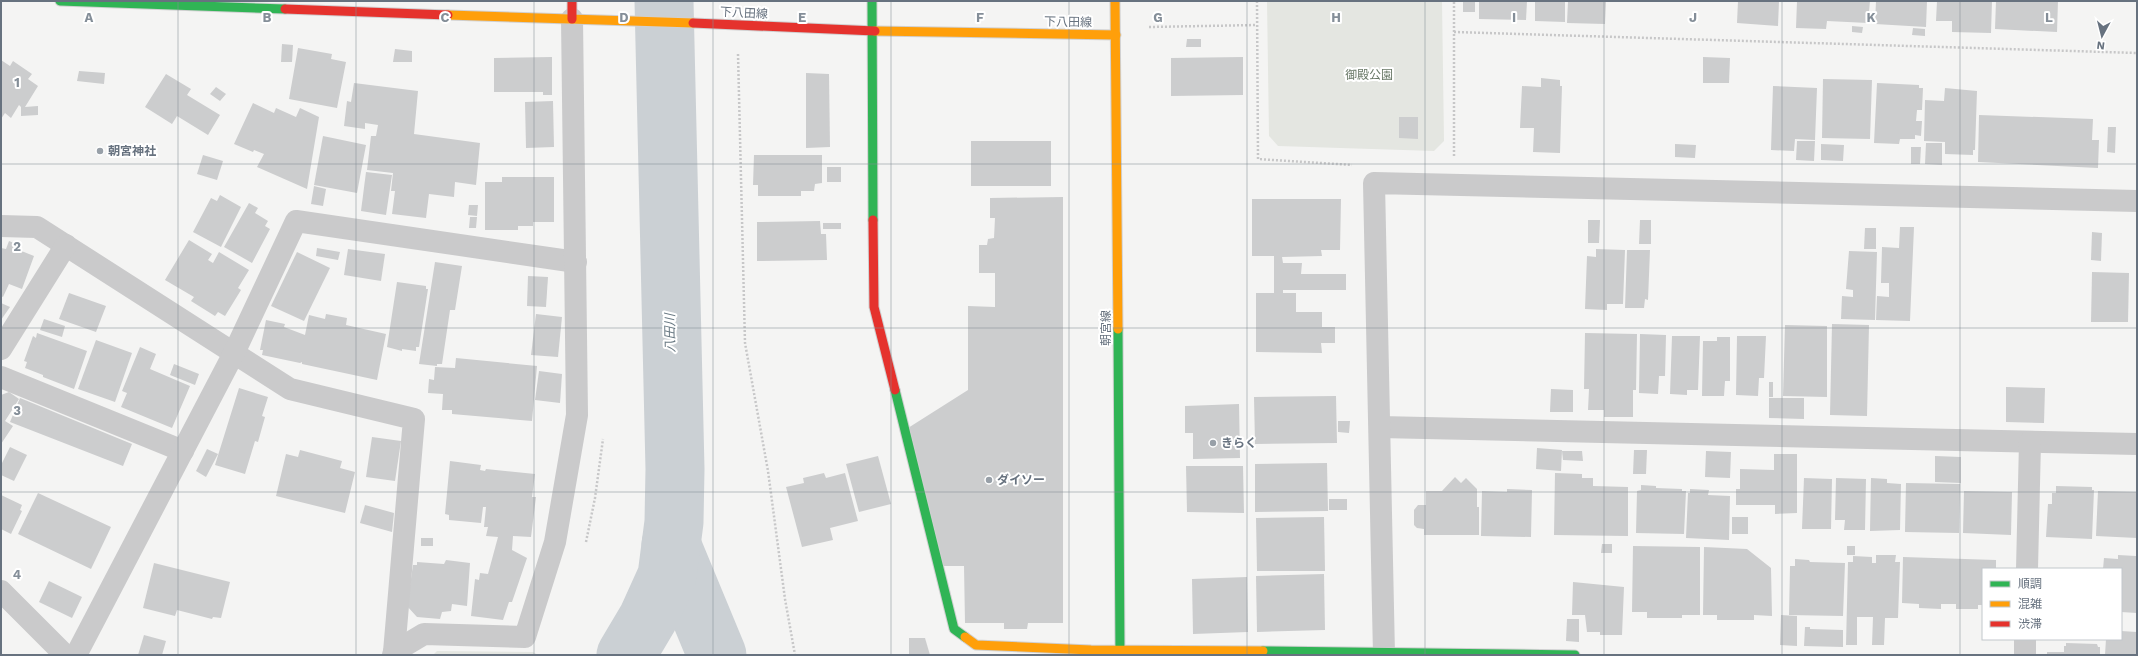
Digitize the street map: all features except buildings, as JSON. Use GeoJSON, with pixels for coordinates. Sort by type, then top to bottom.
{"type":"FeatureCollection","features":[{"type":"Feature","properties":{"kind":"street","name":"下八田線"},"geometry":{"type":"LineString","coordinates":[[60,1],[572,10],[604,19],[872,31],[1116,35]]}},
{"type":"Feature","properties":{"kind":"street"},"geometry":{"type":"LineString","coordinates":[[872,1],[874,307],[954,629],[976,645],[1120,652],[1575,655]]}},
{"type":"Feature","properties":{"kind":"street","name":"朝宮線"},"geometry":{"type":"LineString","coordinates":[[1115,1],[1120,652]]}},
{"type":"Feature","properties":{"kind":"street"},"geometry":{"type":"LineString","coordinates":[[394,654],[424,634],[525,637],[555,542],[577,415],[572,10]]}},
{"type":"Feature","properties":{"kind":"street"},"geometry":{"type":"LineString","coordinates":[[1384,654],[1374,183],[2137,201]]}},
{"type":"Feature","properties":{"kind":"street"},"geometry":{"type":"LineString","coordinates":[[76,655],[234,353],[296,221],[576,262]]}},
{"type":"Feature","properties":{"kind":"street"},"geometry":{"type":"LineString","coordinates":[[1,226],[37,227],[290,389],[414,419],[394,654]]}},
{"type":"Feature","properties":{"kind":"street"},"geometry":{"type":"LineString","coordinates":[[1,349],[66,245]]}},
{"type":"Feature","properties":{"kind":"street"},"geometry":{"type":"LineString","coordinates":[[1,377],[183,451]]}},
{"type":"Feature","properties":{"kind":"street"},"geometry":{"type":"LineString","coordinates":[[1380,427],[2137,444]]}},
{"type":"Feature","properties":{"kind":"street"},"geometry":{"type":"LineString","coordinates":[[2027,568],[2030,442]]}},
{"type":"Feature","properties":{"kind":"street"},"geometry":{"type":"LineString","coordinates":[[1,591],[65,655]]}},
{"type":"Feature","properties":{"kind":"street"},"geometry":{"type":"LineString","coordinates":[[2025,640],[2025,655]]}},
{"type":"Feature","properties":{"kind":"path"},"geometry":{"type":"LineString","coordinates":[[1257,1],[1258,159],[1356,165]]}},
{"type":"Feature","properties":{"kind":"path"},"geometry":{"type":"LineString","coordinates":[[1454,1],[1454,156]]}},
{"type":"Feature","properties":{"kind":"path"},"geometry":{"type":"LineString","coordinates":[[736,25],[746,343],[768,471],[785,599],[795,655]]}},
{"type":"Feature","properties":{"kind":"path"},"geometry":{"type":"LineString","coordinates":[[1149,27],[1257,25]]}},
{"type":"Feature","properties":{"kind":"path"},"geometry":{"type":"LineString","coordinates":[[1454,32],[2137,53]]}},
{"type":"Feature","properties":{"kind":"green space","name":"御殿公園"},"geometry":{"type":"Polygon","coordinates":[[[1267,1],[1442,1],[1444,141],[1434,151],[1278,146],[1269,136],[1267,1]]]}},
{"type":"Feature","properties":{"kind":"green space"},"geometry":{"type":"Polygon","coordinates":[[[437,651],[533,652],[538,655],[433,655],[437,651]]]}},
{"type":"Feature","properties":{"kind":"waterway","name":"八田川"},"geometry":{"type":"LineString","coordinates":[[626,655],[648,618],[667,576],[674,522],[675,469],[664,1]]}},
{"type":"Feature","properties":{"kind":"waterway"},"geometry":{"type":"LineString","coordinates":[[671,544],[717,655]]}},
{"type":"Feature","properties":{"kind":"traffic: fast"},"geometry":{"type":"LineString","coordinates":[[60,1],[285,9]]}},
{"type":"Feature","properties":{"kind":"traffic: fast"},"geometry":{"type":"LineString","coordinates":[[872,1],[873,220]]}},
{"type":"Feature","properties":{"kind":"traffic: fast"},"geometry":{"type":"LineString","coordinates":[[1118,329],[1120,655]]}},
{"type":"Feature","properties":{"kind":"traffic: fast"},"geometry":{"type":"LineString","coordinates":[[895,390],[954,629],[965,637]]}},
{"type":"Feature","properties":{"kind":"traffic: fast"},"geometry":{"type":"LineString","coordinates":[[1263,651],[1575,655]]}},
{"type":"Feature","properties":{"kind":"traffic: slow"},"geometry":{"type":"LineString","coordinates":[[1115,1],[1118,329]]}},
{"type":"Feature","properties":{"kind":"traffic: slow"},"geometry":{"type":"LineString","coordinates":[[448,15],[693,23]]}},
{"type":"Feature","properties":{"kind":"traffic: slow"},"geometry":{"type":"LineString","coordinates":[[875,31],[1116,35]]}},
{"type":"Feature","properties":{"kind":"traffic: slow"},"geometry":{"type":"LineString","coordinates":[[965,637],[976,645],[1091,650],[1263,651]]}},
{"type":"Feature","properties":{"kind":"traffic: jam"},"geometry":{"type":"LineString","coordinates":[[572,1],[572,19]]}},
{"type":"Feature","properties":{"kind":"traffic: jam"},"geometry":{"type":"LineString","coordinates":[[285,9],[448,15]]}},
{"type":"Feature","properties":{"kind":"traffic: jam"},"geometry":{"type":"LineString","coordinates":[[693,23],[875,31]]}},
{"type":"Feature","properties":{"kind":"traffic: jam"},"geometry":{"type":"LineString","coordinates":[[873,220],[874,307],[895,390]]}},
{"type":"Feature","properties":{"kind":"place","name":"朝宮神社"},"geometry":{"type":"Point","coordinates":[100,151]}},
{"type":"Feature","properties":{"kind":"place","name":"きらく"},"geometry":{"type":"Point","coordinates":[1213,443]}},
{"type":"Feature","properties":{"kind":"place","name":"ダイソー"},"geometry":{"type":"Point","coordinates":[989,480]}}]}
